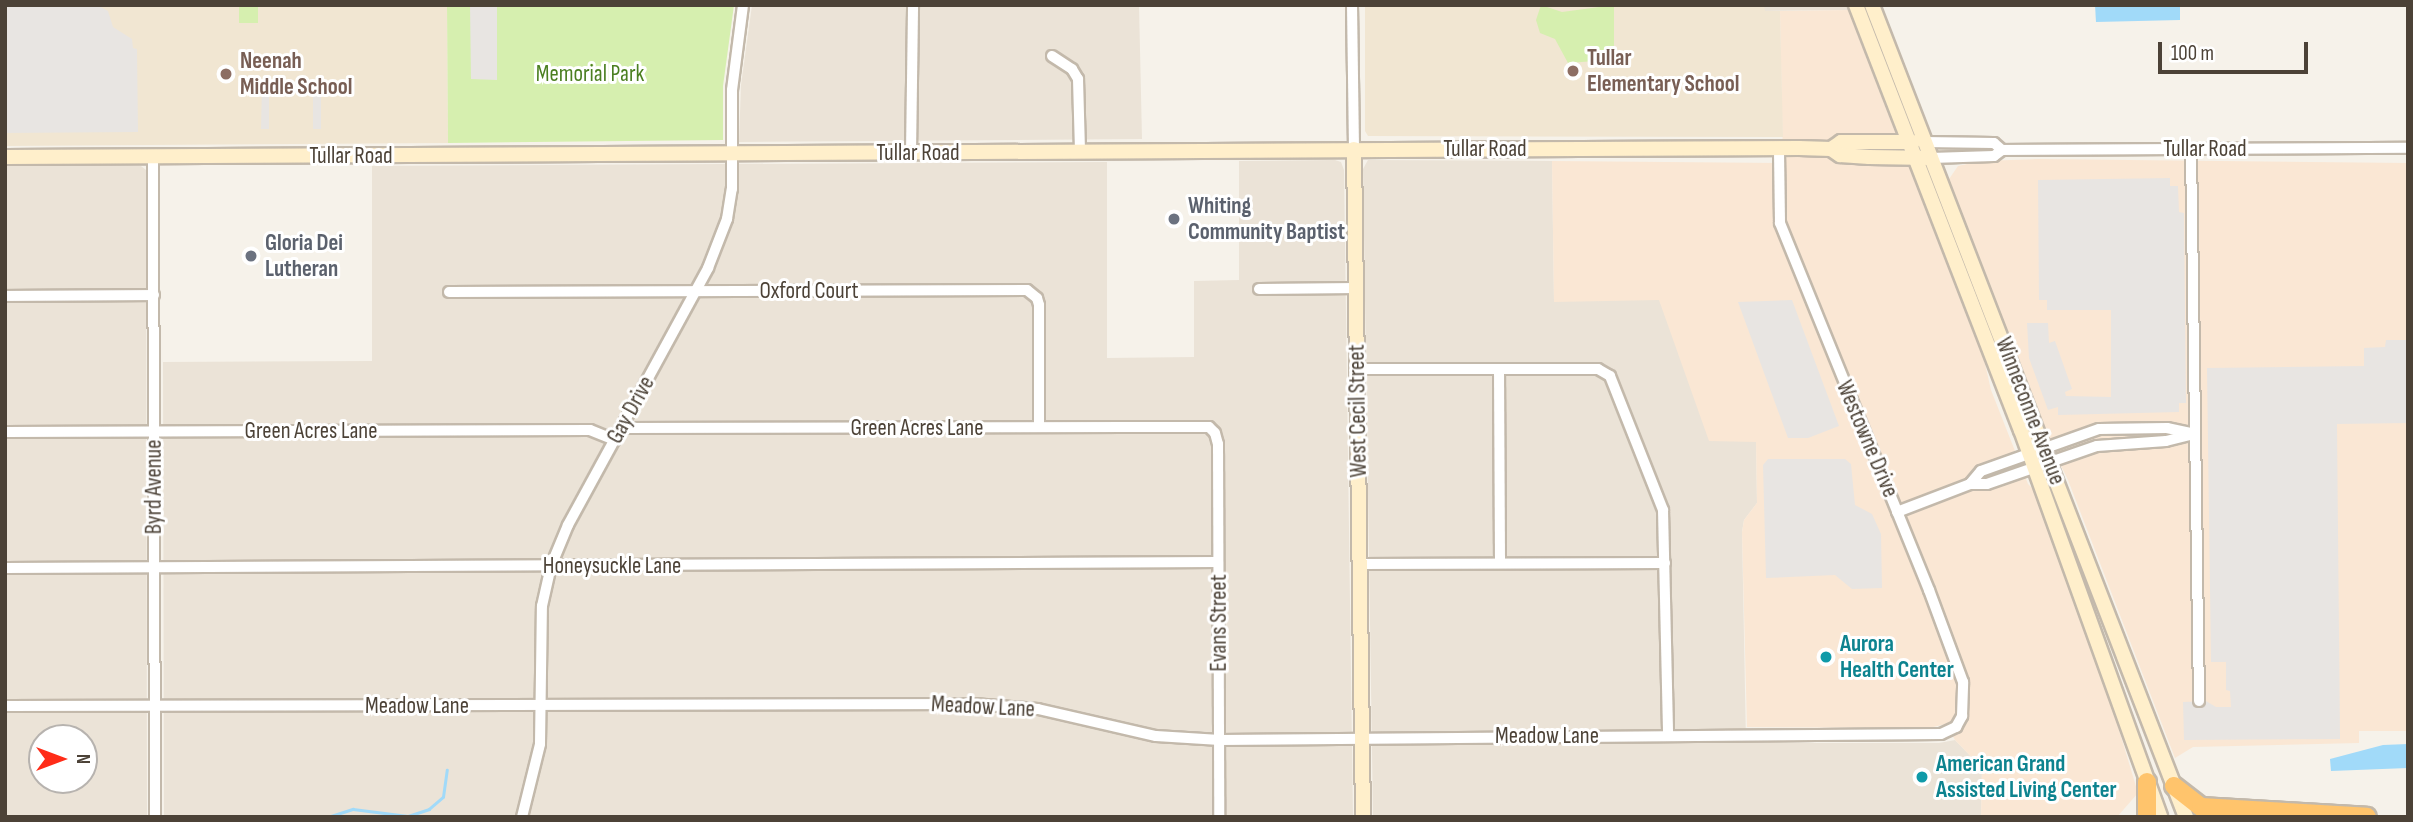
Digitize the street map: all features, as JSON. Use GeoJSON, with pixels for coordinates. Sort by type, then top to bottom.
{"type":"FeatureCollection","features":[{"type":"Feature","properties":{"kind":"highway"},"geometry":{"type":"LineString","coordinates":[[2147,782],[2147,817]]}},
{"type":"Feature","properties":{"kind":"highway"},"geometry":{"type":"LineString","coordinates":[[2174,786],[2201,807],[2367,817]]}},
{"type":"Feature","properties":{"kind":"highway"},"geometry":{"type":"LineString","coordinates":[[2229,817],[2258,812]]}},
{"type":"Feature","properties":{"kind":"main road","name":"Winneconne Avenue"},"geometry":{"type":"LineString","coordinates":[[1856,5],[2035,468],[2160,817]]}},
{"type":"Feature","properties":{"kind":"main road","name":"Winneconne Avenue"},"geometry":{"type":"LineString","coordinates":[[1871,5],[2186,817]]}},
{"type":"Feature","properties":{"kind":"main road","name":"Tullar Road"},"geometry":{"type":"LineString","coordinates":[[1831,149],[1841,142],[1924,142]]}},
{"type":"Feature","properties":{"kind":"main road","name":"Tullar Road"},"geometry":{"type":"LineString","coordinates":[[5,157],[1779,148],[1831,149],[1840,155],[1931,158]]}},
{"type":"Feature","properties":{"kind":"main road","name":"West Cecil Street"},"geometry":{"type":"LineString","coordinates":[[1354,149],[1363,817]]}},
{"type":"Feature","properties":{"kind":"street","name":"Gay Drive"},"geometry":{"type":"LineString","coordinates":[[522,817],[537,766],[542,606],[551,566],[568,525],[695,293],[716,251],[727,219],[732,189],[732,90],[743,5]]}},
{"type":"Feature","properties":{"kind":"street"},"geometry":{"type":"LineString","coordinates":[[911,153],[913,5]]}},
{"type":"Feature","properties":{"kind":"street","name":"West Cecil Street"},"geometry":{"type":"LineString","coordinates":[[1352,5],[1354,149]]}},
{"type":"Feature","properties":{"kind":"street"},"geometry":{"type":"LineString","coordinates":[[1052,56],[1072,69],[1078,79],[1080,151]]}},
{"type":"Feature","properties":{"kind":"street","name":"Tullar Road"},"geometry":{"type":"LineString","coordinates":[[1924,142],[1994,143],[2002,150]]}},
{"type":"Feature","properties":{"kind":"street","name":"Westowne Drive"},"geometry":{"type":"LineString","coordinates":[[1779,148],[1780,223],[1963,682],[1964,706],[1956,727]]}},
{"type":"Feature","properties":{"kind":"street","name":"Tullar Road"},"geometry":{"type":"LineString","coordinates":[[1931,158],[1994,156],[2002,150],[2408,148]]}},
{"type":"Feature","properties":{"kind":"street"},"geometry":{"type":"LineString","coordinates":[[2191,149],[2199,701]]}},
{"type":"Feature","properties":{"kind":"street","name":"Byrd Avenue"},"geometry":{"type":"LineString","coordinates":[[153,157],[155,817]]}},
{"type":"Feature","properties":{"kind":"street"},"geometry":{"type":"LineString","coordinates":[[1259,289],[1357,288]]}},
{"type":"Feature","properties":{"kind":"street","name":"Oxford Court"},"geometry":{"type":"LineString","coordinates":[[449,292],[1030,292],[1039,305],[1039,427]]}},
{"type":"Feature","properties":{"kind":"street"},"geometry":{"type":"LineString","coordinates":[[5,296],[154,295]]}},
{"type":"Feature","properties":{"kind":"street"},"geometry":{"type":"LineString","coordinates":[[1357,369],[1598,369],[1607,372],[1661,503],[1665,563],[1668,736]]}},
{"type":"Feature","properties":{"kind":"street"},"geometry":{"type":"LineString","coordinates":[[1499,369],[1500,563]]}},
{"type":"Feature","properties":{"kind":"street","name":"Green Acres Lane"},"geometry":{"type":"LineString","coordinates":[[621,428],[1201,426],[1213,430]]}},
{"type":"Feature","properties":{"kind":"street"},"geometry":{"type":"LineString","coordinates":[[1970,484],[1981,471],[2044,447],[2111,428],[2167,428],[2195,434]]}},
{"type":"Feature","properties":{"kind":"street","name":"Green Acres Lane"},"geometry":{"type":"LineString","coordinates":[[5,432],[590,430],[615,440]]}},
{"type":"Feature","properties":{"kind":"street","name":"Evans Street"},"geometry":{"type":"LineString","coordinates":[[1213,430],[1218,444],[1219,817]]}},
{"type":"Feature","properties":{"kind":"street"},"geometry":{"type":"LineString","coordinates":[[1897,512],[1970,484],[1987,484],[2097,446],[2166,441],[2195,434]]}},
{"type":"Feature","properties":{"kind":"street","name":"Honeysuckle Lane"},"geometry":{"type":"LineString","coordinates":[[5,568],[1218,562]]}},
{"type":"Feature","properties":{"kind":"street"},"geometry":{"type":"LineString","coordinates":[[1360,564],[1665,563]]}},
{"type":"Feature","properties":{"kind":"street","name":"Meadow Lane"},"geometry":{"type":"LineString","coordinates":[[5,706],[999,704],[1038,709],[1156,736],[1220,740],[1936,735],[1956,727]]}},
{"type":"Feature","properties":{"kind":"shaded area","name":"Neenah Middle School"},"geometry":{"type":"Polygon","coordinates":[[[5,5],[447,5],[448,143],[5,146],[5,5]]]}},
{"type":"Feature","properties":{"kind":"shaded area"},"geometry":{"type":"Polygon","coordinates":[[[5,5],[97,5],[108,11],[113,27],[132,39],[133,48],[137,49],[138,132],[5,133],[5,5]]]}},
{"type":"Feature","properties":{"kind":"shaded area"},"geometry":{"type":"Polygon","coordinates":[[[470,5],[497,5],[497,80],[471,79],[470,5]]]}},
{"type":"Feature","properties":{"kind":"shaded area"},"geometry":{"type":"Polygon","coordinates":[[[752,5],[1139,5],[1142,139],[739,142],[741,85],[752,5]]]}},
{"type":"Feature","properties":{"kind":"shaded area","name":"Tullar Elementary School"},"geometry":{"type":"Polygon","coordinates":[[[1365,5],[1764,5],[1765,11],[1780,11],[1783,137],[1368,136],[1365,131],[1365,5]]]}},
{"type":"Feature","properties":{"kind":"shaded area"},"geometry":{"type":"Polygon","coordinates":[[[1764,5],[1848,5],[1850,10],[1764,11],[1764,5]]]}},
{"type":"Feature","properties":{"kind":"shaded area"},"geometry":{"type":"Polygon","coordinates":[[[1850,10],[1980,342],[1991,390],[2028,484],[2036,492],[2095,650],[2138,793],[2117,817],[1981,817],[1982,768],[1955,740],[1946,724],[1929,728],[1747,727],[1742,532],[1744,520],[1757,503],[1756,442],[1709,441],[1659,300],[1554,302],[1552,161],[1783,163],[1780,11],[1850,10]]]}},
{"type":"Feature","properties":{"kind":"shaded area"},"geometry":{"type":"Polygon","coordinates":[[[262,87],[269,87],[269,129],[261,129],[262,87]]]}},
{"type":"Feature","properties":{"kind":"shaded area"},"geometry":{"type":"Polygon","coordinates":[[[313,88],[321,88],[321,129],[313,129],[313,88]]]}},
{"type":"Feature","properties":{"kind":"shaded area"},"geometry":{"type":"Polygon","coordinates":[[[2038,159],[2408,163],[2408,731],[2359,731],[2359,743],[2193,747],[2175,758],[2068,480],[2039,421],[1947,182],[1958,166],[1981,161],[2038,159]]]}},
{"type":"Feature","properties":{"kind":"shaded area"},"geometry":{"type":"Polygon","coordinates":[[[1368,160],[1552,161],[1554,301],[1659,299],[1669,325],[1756,442],[1757,503],[1744,520],[1742,532],[1746,743],[1939,743],[1955,740],[1982,768],[1981,817],[1373,817],[1363,169],[1368,160]]]}},
{"type":"Feature","properties":{"kind":"shaded area"},"geometry":{"type":"Polygon","coordinates":[[[1239,161],[1341,162],[1344,170],[1353,817],[164,817],[163,362],[372,361],[372,166],[1107,162],[1107,358],[1194,357],[1194,281],[1239,280],[1239,161]]]}},
{"type":"Feature","properties":{"kind":"shaded area"},"geometry":{"type":"Polygon","coordinates":[[[5,166],[141,166],[146,170],[147,817],[5,817],[5,166]]]}},
{"type":"Feature","properties":{"kind":"shaded area"},"geometry":{"type":"Polygon","coordinates":[[[2170,178],[2170,186],[2178,186],[2179,212],[2184,213],[2186,403],[2179,403],[2179,412],[2058,415],[2058,407],[2048,410],[2029,358],[2027,323],[2048,323],[2049,343],[2055,341],[2072,389],[2065,392],[2066,396],[2111,397],[2111,310],[2047,310],[2047,300],[2039,300],[2038,180],[2170,178]]]}},
{"type":"Feature","properties":{"kind":"shaded area"},"geometry":{"type":"Polygon","coordinates":[[[1792,300],[1839,426],[1808,438],[1788,438],[1738,302],[1792,300]]]}},
{"type":"Feature","properties":{"kind":"shaded area"},"geometry":{"type":"Polygon","coordinates":[[[2386,340],[2408,340],[2408,423],[2337,424],[2340,739],[2184,740],[2183,702],[2206,701],[2216,707],[2231,707],[2230,691],[2226,690],[2226,662],[2211,662],[2207,368],[2364,366],[2364,348],[2385,347],[2386,340]]]}},
{"type":"Feature","properties":{"kind":"shaded area"},"geometry":{"type":"Polygon","coordinates":[[[1768,459],[1845,459],[1851,464],[1855,505],[1872,514],[1881,534],[1882,588],[1852,589],[1835,575],[1766,578],[1763,465],[1768,459]]]}},
{"type":"Feature","properties":{"kind":"green space"},"geometry":{"type":"Polygon","coordinates":[[[239,5],[258,5],[258,23],[239,23],[239,5]]]}},
{"type":"Feature","properties":{"kind":"green space","name":"Memorial Park"},"geometry":{"type":"Polygon","coordinates":[[[447,5],[734,5],[723,86],[723,140],[448,143],[447,5]]]}},
{"type":"Feature","properties":{"kind":"green space"},"geometry":{"type":"Polygon","coordinates":[[[1541,5],[1562,12],[1614,5],[1614,51],[1610,56],[1595,61],[1568,63],[1555,39],[1540,33],[1536,20],[1541,5]]]}},
{"type":"Feature","properties":{"kind":"water"},"geometry":{"type":"Polygon","coordinates":[[[2095,5],[2180,5],[2180,20],[2096,22],[2095,5]]]}},
{"type":"Feature","properties":{"kind":"water"},"geometry":{"type":"Polygon","coordinates":[[[2408,744],[2408,768],[2331,771],[2330,759],[2383,745],[2408,744]]]}},
{"type":"Feature","properties":{"kind":"waterway"},"geometry":{"type":"LineString","coordinates":[[307,817],[331,816],[353,809],[408,816],[429,809],[443,797],[447,770]]}},
{"type":"Feature","properties":{"kind":"waterway"},"geometry":{"type":"LineString","coordinates":[[277,817],[304,817]]}},
{"type":"Feature","properties":{"kind":"place","name":"Tullar Elementary School"},"geometry":{"type":"Point","coordinates":[1573,71]}},
{"type":"Feature","properties":{"kind":"place","name":"Neenah Middle School"},"geometry":{"type":"Point","coordinates":[226,74]}},
{"type":"Feature","properties":{"kind":"place","name":"Whiting Community Baptist"},"geometry":{"type":"Point","coordinates":[1174,219]}},
{"type":"Feature","properties":{"kind":"place","name":"Gloria Dei Lutheran"},"geometry":{"type":"Point","coordinates":[251,256]}},
{"type":"Feature","properties":{"kind":"place","name":"Aurora Health Center"},"geometry":{"type":"Point","coordinates":[1826,657]}},
{"type":"Feature","properties":{"kind":"place","name":"American Grand Assisted Living Center"},"geometry":{"type":"Point","coordinates":[1922,777]}}]}
